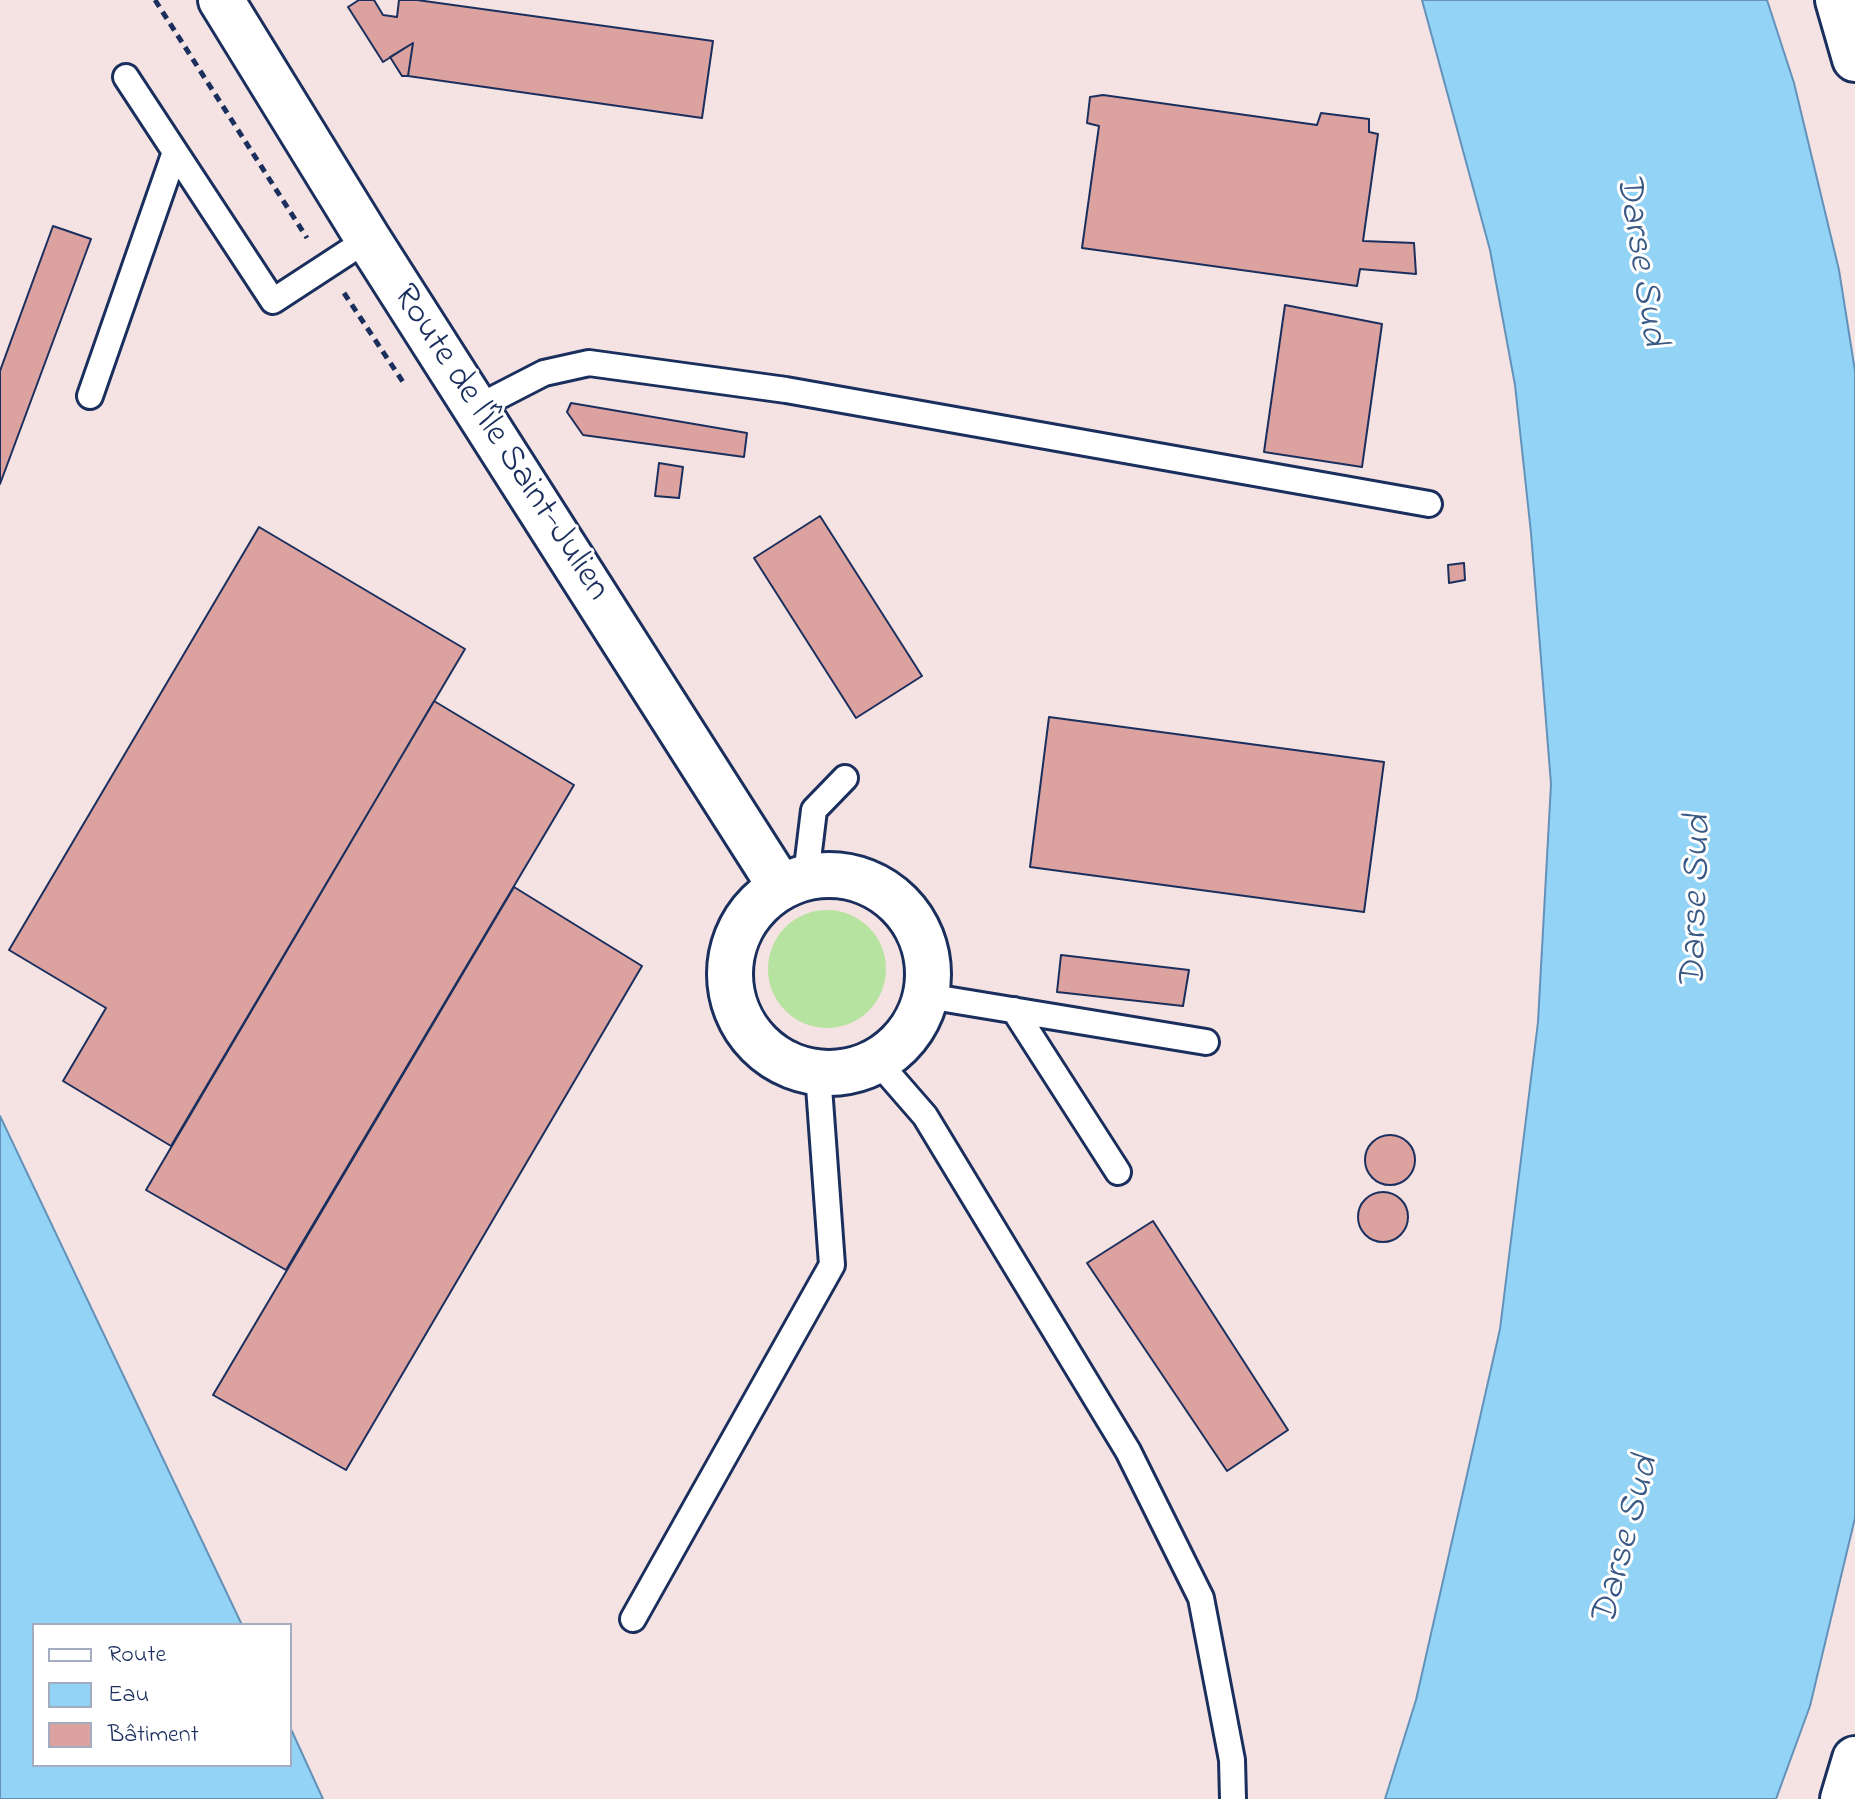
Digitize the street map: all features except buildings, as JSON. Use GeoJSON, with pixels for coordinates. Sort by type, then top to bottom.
{"type":"FeatureCollection","features":[{"type":"Feature","properties":{"kind":"street","name":"Route de l'Île Saint-Julien"},"geometry":{"type":"LineString","coordinates":[[221,0],[476,408],[793,881]]}},
{"type":"Feature","properties":{"kind":"street"},"geometry":{"type":"LineString","coordinates":[[1838,0],[1855,59]]}},
{"type":"Feature","properties":{"kind":"street"},"geometry":{"type":"LineString","coordinates":[[850,877],[872,883],[900,902],[919,929],[929,962],[927,996],[918,1022],[901,1044],[878,1062],[849,1072],[818,1073],[788,1064],[762,1047],[742,1022],[731,993],[730,962],[738,932],[756,905],[793,881],[850,877]]}},
{"type":"Feature","properties":{"kind":"street"},"geometry":{"type":"LineString","coordinates":[[1843,1799],[1855,1759]]}},
{"type":"Feature","properties":{"kind":"lane"},"geometry":{"type":"LineString","coordinates":[[126,77],[273,301],[368,239]]}},
{"type":"Feature","properties":{"kind":"lane"},"geometry":{"type":"LineString","coordinates":[[90,396],[175,152]]}},
{"type":"Feature","properties":{"kind":"lane"},"geometry":{"type":"LineString","coordinates":[[476,408],[544,373],[589,363],[786,390],[1429,504]]}},
{"type":"Feature","properties":{"kind":"lane"},"geometry":{"type":"LineString","coordinates":[[793,881],[814,810],[845,778]]}},
{"type":"Feature","properties":{"kind":"lane"},"geometry":{"type":"LineString","coordinates":[[927,996],[1206,1042]]}},
{"type":"Feature","properties":{"kind":"lane"},"geometry":{"type":"LineString","coordinates":[[1014,1010],[1118,1172]]}},
{"type":"Feature","properties":{"kind":"lane"},"geometry":{"type":"LineString","coordinates":[[878,1062],[925,1116],[1128,1451],[1201,1598],[1232,1760],[1233,1799]]}},
{"type":"Feature","properties":{"kind":"lane"},"geometry":{"type":"LineString","coordinates":[[633,1619],[832,1265],[818,1073]]}},
{"type":"Feature","properties":{"kind":"path"},"geometry":{"type":"LineString","coordinates":[[155,0],[289,210]]}},
{"type":"Feature","properties":{"kind":"shaded area"},"geometry":{"type":"Polygon","coordinates":[[[0,0],[1855,0],[1855,1799],[0,1799],[0,0]]]}},
{"type":"Feature","properties":{"kind":"green space"},"geometry":{"type":"Polygon","coordinates":[[[827,910],[850,914],[869,927],[882,946],[886,969],[882,992],[869,1011],[850,1024],[827,1028],[804,1024],[785,1011],[772,992],[768,969],[772,946],[785,927],[804,914],[827,910]]]}},
{"type":"Feature","properties":{"kind":"water","name":"Darse Sud"},"geometry":{"type":"Polygon","coordinates":[[[1422,0],[1767,0],[1794,83],[1839,270],[1855,371],[1855,1518],[1810,1706],[1776,1799],[1385,1799],[1416,1700],[1500,1329],[1538,1022],[1551,784],[1531,533],[1515,385],[1490,250],[1422,0]]]}},
{"type":"Feature","properties":{"kind":"water"},"geometry":{"type":"Polygon","coordinates":[[[0,1116],[241,1623],[32,1623],[32,1767],[292,1767],[292,1731],[323,1799],[0,1799],[0,1116]]]}}]}
